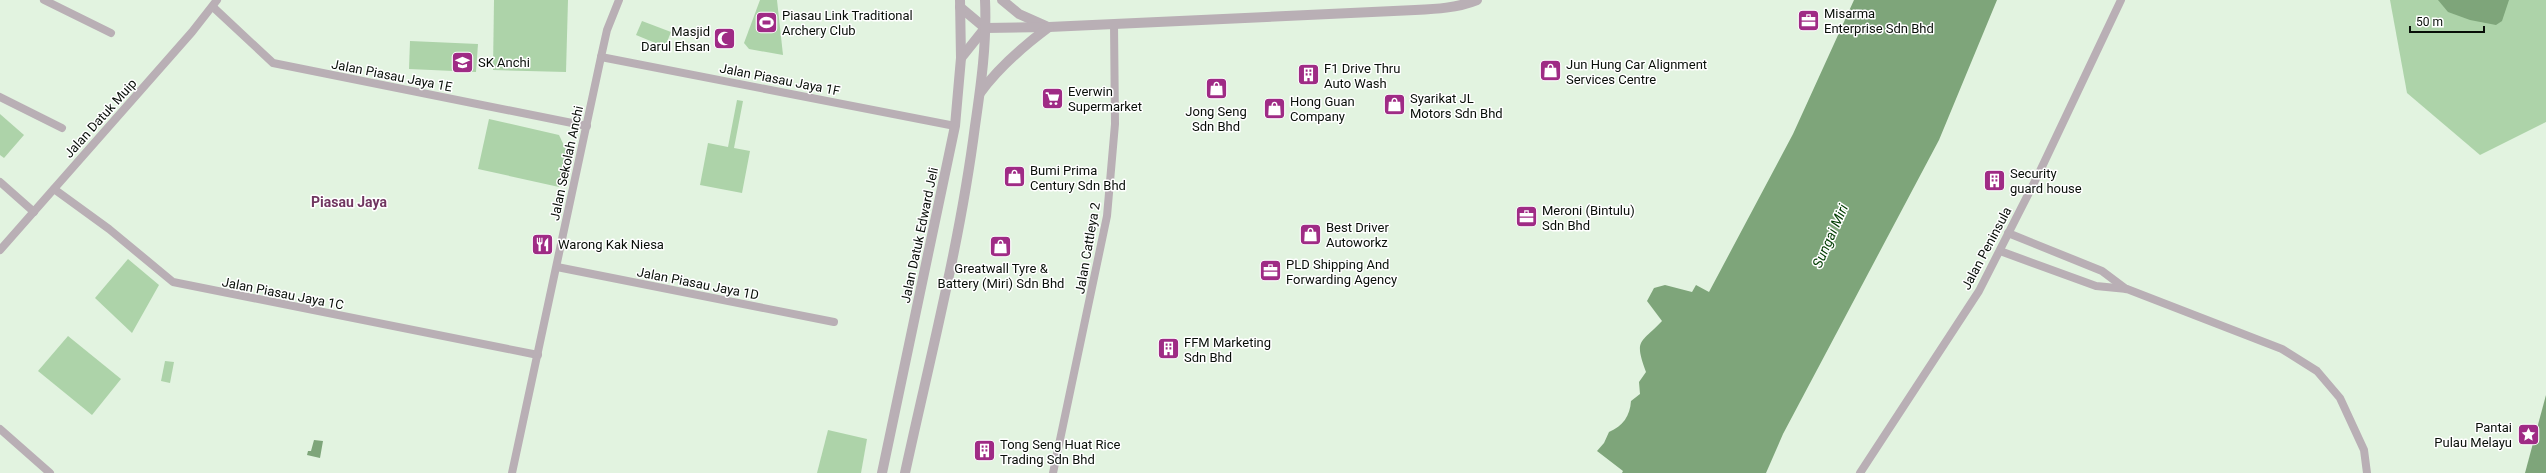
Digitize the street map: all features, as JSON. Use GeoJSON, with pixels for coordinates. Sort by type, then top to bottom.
{"type":"FeatureCollection","features":[{"type":"Feature","properties":{"kind":"street"},"geometry":{"type":"LineString","coordinates":[[44,0],[111,33]]}},
{"type":"Feature","properties":{"kind":"street","name":"Jalan Sekolah Anchi"},"geometry":{"type":"LineString","coordinates":[[512,473],[607,30],[619,0]]}},
{"type":"Feature","properties":{"kind":"street"},"geometry":{"type":"LineString","coordinates":[[905,473],[955,245],[971,155],[980,94],[985,28],[985,0]]}},
{"type":"Feature","properties":{"kind":"street"},"geometry":{"type":"LineString","coordinates":[[1002,0],[1019,14],[1049,27]]}},
{"type":"Feature","properties":{"kind":"street"},"geometry":{"type":"LineString","coordinates":[[960,4],[985,28],[1049,27],[1440,9],[1467,4],[1477,0]]}},
{"type":"Feature","properties":{"kind":"street","name":"Jalan Peninsula"},"geometry":{"type":"LineString","coordinates":[[1860,473],[1979,291],[2000,251],[2121,0]]}},
{"type":"Feature","properties":{"kind":"street","name":"Jalan Piasau Jaya 1E"},"geometry":{"type":"LineString","coordinates":[[215,4],[273,63],[586,126]]}},
{"type":"Feature","properties":{"kind":"street","name":"Jalan Datuk Muip"},"geometry":{"type":"LineString","coordinates":[[0,250],[215,4]]}},
{"type":"Feature","properties":{"kind":"street","name":"Jalan Datuk Edward Jeli"},"geometry":{"type":"LineString","coordinates":[[882,473],[955,126],[961,58],[960,4]]}},
{"type":"Feature","properties":{"kind":"street","name":"Jalan Cattleya 2"},"geometry":{"type":"LineString","coordinates":[[1053,473],[1107,216],[1115,124],[1114,24]]}},
{"type":"Feature","properties":{"kind":"street"},"geometry":{"type":"LineString","coordinates":[[980,94],[1010,59],[1049,27]]}},
{"type":"Feature","properties":{"kind":"street"},"geometry":{"type":"LineString","coordinates":[[961,58],[985,28]]}},
{"type":"Feature","properties":{"kind":"street","name":"Jalan Piasau Jaya 1F"},"geometry":{"type":"LineString","coordinates":[[601,57],[955,126]]}},
{"type":"Feature","properties":{"kind":"street"},"geometry":{"type":"LineString","coordinates":[[0,97],[62,128]]}},
{"type":"Feature","properties":{"kind":"street"},"geometry":{"type":"LineString","coordinates":[[0,182],[34,212]]}},
{"type":"Feature","properties":{"kind":"street","name":"Jalan Piasau Jaya 1C"},"geometry":{"type":"LineString","coordinates":[[54,189],[109,229],[173,282],[538,355]]}},
{"type":"Feature","properties":{"kind":"street"},"geometry":{"type":"LineString","coordinates":[[2008,233],[2102,271],[2127,289],[2282,349],[2317,371],[2340,398],[2364,450],[2367,473]]}},
{"type":"Feature","properties":{"kind":"street"},"geometry":{"type":"LineString","coordinates":[[2000,251],[2096,286],[2127,289]]}},
{"type":"Feature","properties":{"kind":"street","name":"Jalan Piasau Jaya 1D"},"geometry":{"type":"LineString","coordinates":[[557,267],[834,322]]}},
{"type":"Feature","properties":{"kind":"street"},"geometry":{"type":"LineString","coordinates":[[0,429],[50,473]]}},
{"type":"Feature","properties":{"kind":"shaded area"},"geometry":{"type":"Polygon","coordinates":[[[494,0],[568,0],[566,72],[493,70],[494,0]]]}},
{"type":"Feature","properties":{"kind":"shaded area","name":"Piasau Link Traditional Archery Club"},"geometry":{"type":"Polygon","coordinates":[[[760,0],[777,0],[783,55],[749,49],[744,43],[760,0]]]}},
{"type":"Feature","properties":{"kind":"shaded area"},"geometry":{"type":"Polygon","coordinates":[[[2390,0],[2546,0],[2546,122],[2480,155],[2407,93],[2390,0]]]}},
{"type":"Feature","properties":{"kind":"shaded area"},"geometry":{"type":"Polygon","coordinates":[[[642,21],[671,32],[665,47],[636,35],[642,21]]]}},
{"type":"Feature","properties":{"kind":"shaded area"},"geometry":{"type":"Polygon","coordinates":[[[410,41],[478,44],[476,72],[409,69],[410,41]]]}},
{"type":"Feature","properties":{"kind":"shaded area"},"geometry":{"type":"Polygon","coordinates":[[[737,100],[743,101],[734,148],[750,151],[742,193],[700,185],[708,143],[728,147],[737,100]]]}},
{"type":"Feature","properties":{"kind":"shaded area"},"geometry":{"type":"Polygon","coordinates":[[[0,114],[24,135],[4,158],[0,155],[0,114]]]}},
{"type":"Feature","properties":{"kind":"shaded area"},"geometry":{"type":"Polygon","coordinates":[[[489,119],[559,135],[568,154],[559,187],[478,169],[489,119]]]}},
{"type":"Feature","properties":{"kind":"shaded area"},"geometry":{"type":"Polygon","coordinates":[[[128,259],[159,285],[132,333],[95,298],[128,259]]]}},
{"type":"Feature","properties":{"kind":"shaded area"},"geometry":{"type":"Polygon","coordinates":[[[68,336],[121,379],[92,415],[38,371],[68,336]]]}},
{"type":"Feature","properties":{"kind":"shaded area"},"geometry":{"type":"Polygon","coordinates":[[[165,361],[174,362],[170,383],[161,381],[165,361]]]}},
{"type":"Feature","properties":{"kind":"shaded area"},"geometry":{"type":"Polygon","coordinates":[[[828,430],[867,439],[861,473],[817,473],[828,430]]]}},
{"type":"Feature","properties":{"kind":"water","name":"Sungai Miri"},"geometry":{"type":"Polygon","coordinates":[[[1854,0],[1997,0],[1939,140],[1783,434],[1766,473],[1622,473],[1623,471],[1597,451],[1604,443],[1609,432],[1622,424],[1629,411],[1631,401],[1640,394],[1639,382],[1646,372],[1640,353],[1641,343],[1662,321],[1647,301],[1654,288],[1665,285],[1692,292],[1696,285],[1709,292],[1793,134],[1854,0]]]}},
{"type":"Feature","properties":{"kind":"water"},"geometry":{"type":"Polygon","coordinates":[[[2438,0],[2509,0],[2502,21],[2496,25],[2470,20],[2448,12],[2438,0]]]}},
{"type":"Feature","properties":{"kind":"water"},"geometry":{"type":"Polygon","coordinates":[[[2546,395],[2546,473],[2525,473],[2546,395]]]}},
{"type":"Feature","properties":{"kind":"water"},"geometry":{"type":"Polygon","coordinates":[[[314,440],[323,441],[320,458],[307,455],[308,451],[311,451],[314,440]]]}},
{"type":"Feature","properties":{"kind":"place","name":"Misarma Enterprise Sdn Bhd"},"geometry":{"type":"Point","coordinates":[1808,20]}},
{"type":"Feature","properties":{"kind":"place","name":"Piasau Link Traditional Archery Club"},"geometry":{"type":"Point","coordinates":[766,22]}},
{"type":"Feature","properties":{"kind":"place","name":"Masjid Darul Ehsan"},"geometry":{"type":"Point","coordinates":[725,38]}},
{"type":"Feature","properties":{"kind":"place","name":"SK Anchi"},"geometry":{"type":"Point","coordinates":[462,62]}},
{"type":"Feature","properties":{"kind":"place","name":"Jun Hung Car Alignment Services Centre"},"geometry":{"type":"Point","coordinates":[1551,71]}},
{"type":"Feature","properties":{"kind":"place","name":"F1 Drive Thru Auto Wash"},"geometry":{"type":"Point","coordinates":[1309,75]}},
{"type":"Feature","properties":{"kind":"place","name":"Jong Seng Sdn Bhd"},"geometry":{"type":"Point","coordinates":[1216,89]}},
{"type":"Feature","properties":{"kind":"place","name":"Everwin Supermarket"},"geometry":{"type":"Point","coordinates":[1052,98]}},
{"type":"Feature","properties":{"kind":"place","name":"Syarikat JL Motors Sdn Bhd"},"geometry":{"type":"Point","coordinates":[1394,105]}},
{"type":"Feature","properties":{"kind":"place","name":"Hong Guan Company"},"geometry":{"type":"Point","coordinates":[1274,108]}},
{"type":"Feature","properties":{"kind":"place","name":"Bumi Prima Century Sdn Bhd"},"geometry":{"type":"Point","coordinates":[1015,177]}},
{"type":"Feature","properties":{"kind":"place","name":"Security guard house"},"geometry":{"type":"Point","coordinates":[1994,180]}},
{"type":"Feature","properties":{"kind":"place","name":"Meroni (Bintulu) Sdn Bhd"},"geometry":{"type":"Point","coordinates":[1527,217]}},
{"type":"Feature","properties":{"kind":"place","name":"Best Driver Autoworkz"},"geometry":{"type":"Point","coordinates":[1310,234]}},
{"type":"Feature","properties":{"kind":"place","name":"Warong Kak Niesa"},"geometry":{"type":"Point","coordinates":[542,244]}},
{"type":"Feature","properties":{"kind":"place","name":"Greatwall Tyre & Battery (Miri) Sdn Bhd"},"geometry":{"type":"Point","coordinates":[1001,246]}},
{"type":"Feature","properties":{"kind":"place","name":"PLD Shipping And Forwarding Agency"},"geometry":{"type":"Point","coordinates":[1271,271]}},
{"type":"Feature","properties":{"kind":"place","name":"FFM Marketing Sdn Bhd"},"geometry":{"type":"Point","coordinates":[1168,349]}},
{"type":"Feature","properties":{"kind":"place","name":"Pantai Pulau Melayu"},"geometry":{"type":"Point","coordinates":[2528,434]}},
{"type":"Feature","properties":{"kind":"place","name":"Tong Seng Huat Rice Trading Sdn Bhd"},"geometry":{"type":"Point","coordinates":[985,451]}},
{"type":"Feature","properties":{"kind":"district","name":"Piasau Jaya"},"geometry":{"type":"Point","coordinates":[349,202]}}]}
